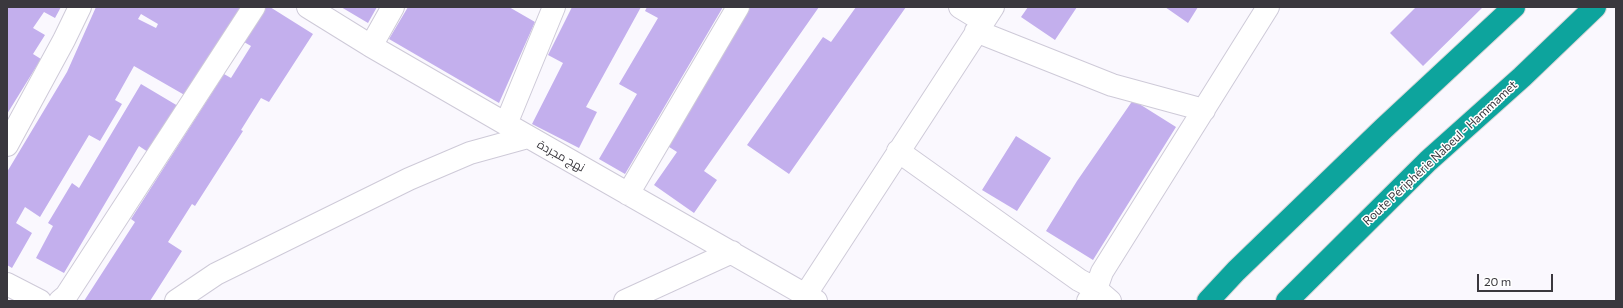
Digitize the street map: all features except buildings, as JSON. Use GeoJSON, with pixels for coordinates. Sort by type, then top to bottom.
{"type":"FeatureCollection","features":[{"type":"Feature","properties":{"kind":"highway"},"geometry":{"type":"LineString","coordinates":[[1208,301],[1361,151],[1514,7]]}},
{"type":"Feature","properties":{"kind":"highway","name":"Route Périphérie Nabeul - Hammamet"},"geometry":{"type":"LineString","coordinates":[[1287,301],[1428,161],[1522,76],[1595,7]]}},
{"type":"Feature","properties":{"kind":"street"},"geometry":{"type":"LineString","coordinates":[[9,135],[64,40],[80,7]]}},
{"type":"Feature","properties":{"kind":"street"},"geometry":{"type":"LineString","coordinates":[[60,301],[66,296],[254,7]]}},
{"type":"Feature","properties":{"kind":"street","name":"نهج مجردة"},"geometry":{"type":"LineString","coordinates":[[308,7],[371,46],[528,137],[811,298]]}},
{"type":"Feature","properties":{"kind":"street"},"geometry":{"type":"LineString","coordinates":[[371,46],[393,7]]}},
{"type":"Feature","properties":{"kind":"street"},"geometry":{"type":"LineString","coordinates":[[506,124],[554,7]]}},
{"type":"Feature","properties":{"kind":"street"},"geometry":{"type":"LineString","coordinates":[[628,194],[738,7]]}},
{"type":"Feature","properties":{"kind":"street"},"geometry":{"type":"LineString","coordinates":[[960,7],[1112,85],[1204,110]]}},
{"type":"Feature","properties":{"kind":"street"},"geometry":{"type":"LineString","coordinates":[[1098,297],[1102,272],[1268,7]]}},
{"type":"Feature","properties":{"kind":"street"},"geometry":{"type":"LineString","coordinates":[[811,298],[898,151],[984,20]]}},
{"type":"Feature","properties":{"kind":"street"},"geometry":{"type":"LineString","coordinates":[[176,301],[216,274],[409,179],[470,153],[528,137]]}},
{"type":"Feature","properties":{"kind":"street"},"geometry":{"type":"LineString","coordinates":[[898,151],[1079,280],[1098,297]]}},
{"type":"Feature","properties":{"kind":"street"},"geometry":{"type":"LineString","coordinates":[[625,301],[732,252]]}},
{"type":"Feature","properties":{"kind":"street"},"geometry":{"type":"LineString","coordinates":[[7,284],[40,301]]}}]}
